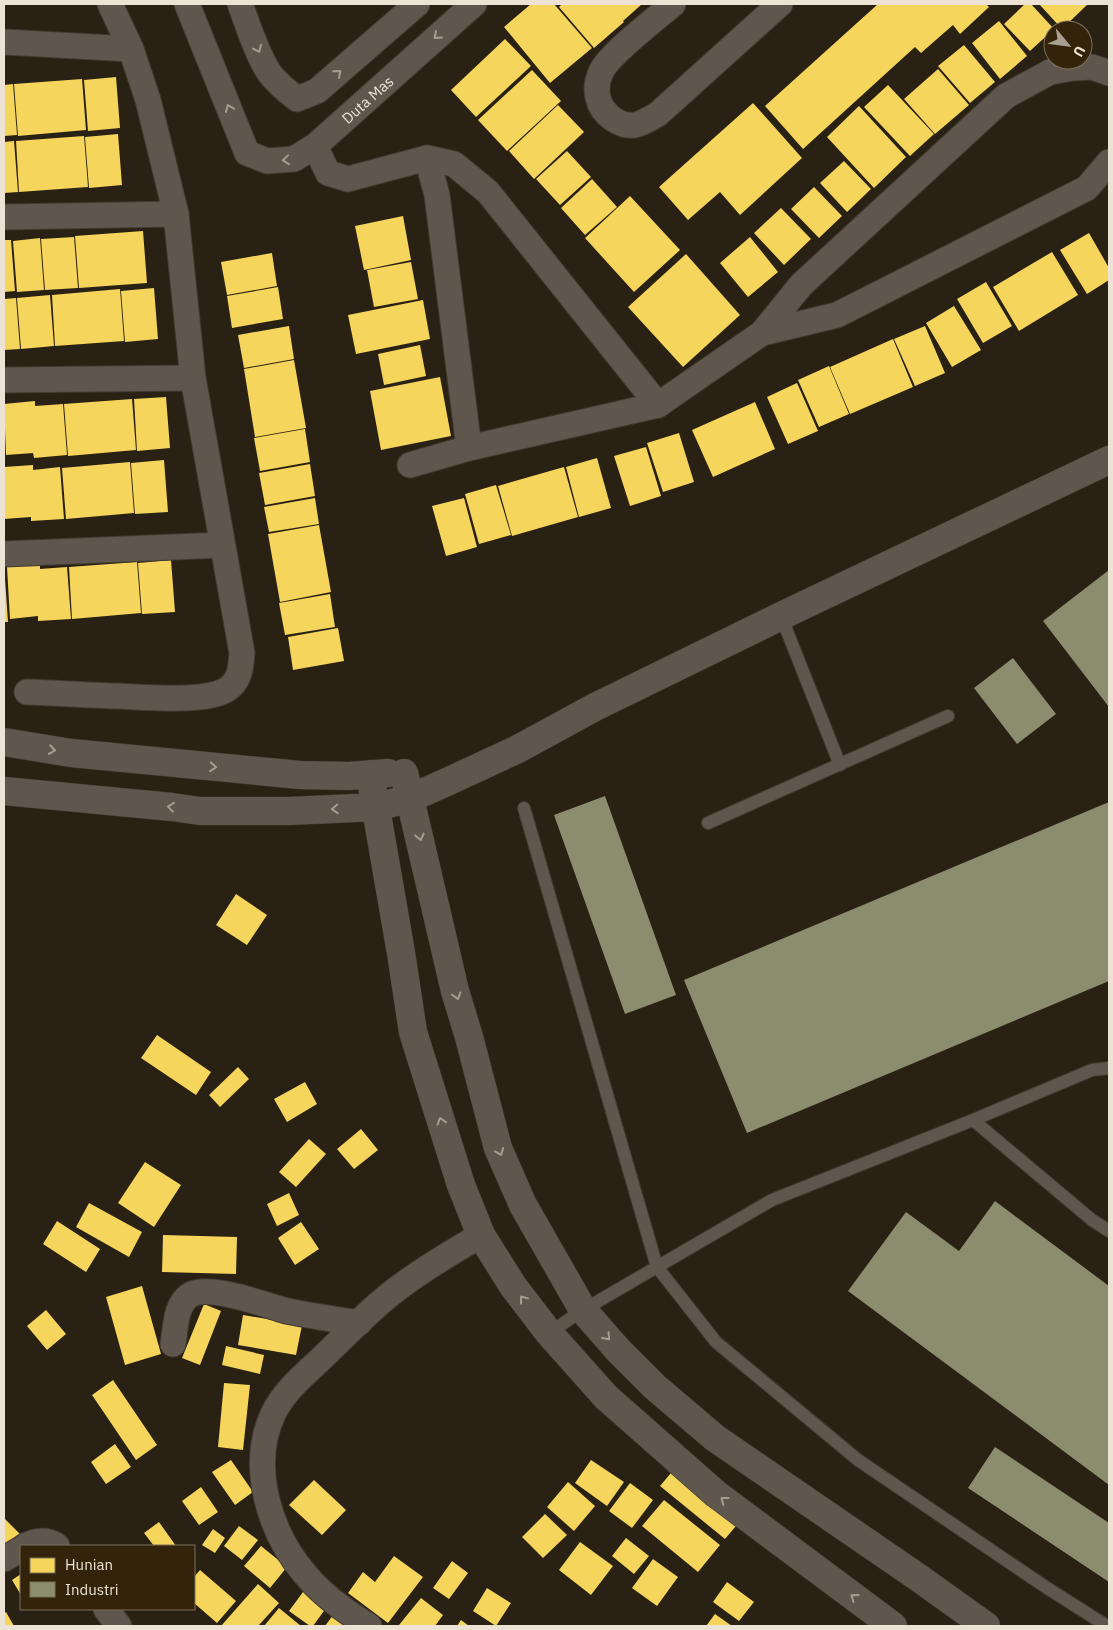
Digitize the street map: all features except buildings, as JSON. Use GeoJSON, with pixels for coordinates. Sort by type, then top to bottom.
{"type":"FeatureCollection","features":[{"type":"Feature","properties":{"kind":"street"},"geometry":{"type":"LineString","coordinates":[[27,692],[161,698],[209,696],[227,690],[237,681],[241,670],[242,653],[193,378],[176,214],[148,100],[131,49],[110,4]]}},
{"type":"Feature","properties":{"kind":"street","name":"Duta Mas"},"geometry":{"type":"LineString","coordinates":[[187,4],[247,153],[267,162],[294,159],[315,146],[474,4]]}},
{"type":"Feature","properties":{"kind":"street"},"geometry":{"type":"LineString","coordinates":[[240,4],[256,46],[270,74],[297,99],[317,91],[417,4]]}},
{"type":"Feature","properties":{"kind":"street"},"geometry":{"type":"LineString","coordinates":[[673,4],[614,55],[601,70],[596,85],[597,96],[604,112],[624,125],[638,125],[658,114],[780,4]]}},
{"type":"Feature","properties":{"kind":"street"},"geometry":{"type":"LineString","coordinates":[[4,42],[131,49]]}},
{"type":"Feature","properties":{"kind":"street"},"geometry":{"type":"LineString","coordinates":[[410,465],[469,448],[658,405],[762,333],[802,285],[1006,96],[1050,72],[1092,67],[1109,73]]}},
{"type":"Feature","properties":{"kind":"street"},"geometry":{"type":"LineString","coordinates":[[315,146],[328,173],[348,179],[427,158],[454,164],[488,192],[658,405]]}},
{"type":"Feature","properties":{"kind":"street"},"geometry":{"type":"LineString","coordinates":[[427,158],[437,195],[469,448]]}},
{"type":"Feature","properties":{"kind":"street"},"geometry":{"type":"LineString","coordinates":[[762,333],[837,315],[1087,188],[1109,162]]}},
{"type":"Feature","properties":{"kind":"street"},"geometry":{"type":"LineString","coordinates":[[4,217],[176,214]]}},
{"type":"Feature","properties":{"kind":"street"},"geometry":{"type":"LineString","coordinates":[[4,380],[193,378]]}},
{"type":"Feature","properties":{"kind":"street"},"geometry":{"type":"LineString","coordinates":[[4,745],[300,775],[350,776],[370,774],[407,785],[449,781],[780,616],[1109,460]]}},
{"type":"Feature","properties":{"kind":"street"},"geometry":{"type":"LineString","coordinates":[[4,554],[222,545]]}},
{"type":"Feature","properties":{"kind":"street"},"geometry":{"type":"LineString","coordinates":[[370,774],[413,1032],[462,1185],[481,1235],[513,1286],[549,1333],[606,1397],[716,1494],[893,1626]]}},
{"type":"Feature","properties":{"kind":"street"},"geometry":{"type":"LineString","coordinates":[[4,791],[200,811],[289,811],[377,807],[407,785]]}},
{"type":"Feature","properties":{"kind":"street"},"geometry":{"type":"LineString","coordinates":[[407,785],[455,991],[498,1148],[523,1205],[583,1310],[618,1350],[655,1386],[715,1438],[986,1626]]}},
{"type":"Feature","properties":{"kind":"street"},"geometry":{"type":"LineString","coordinates":[[370,1626],[334,1601],[304,1574],[281,1538],[268,1504],[261,1472],[265,1443],[273,1415],[287,1391],[400,1286],[481,1235]]}},
{"type":"Feature","properties":{"kind":"street"},"geometry":{"type":"LineString","coordinates":[[173,1344],[179,1308],[192,1294],[200,1292],[245,1297],[284,1310],[358,1323]]}},
{"type":"Feature","properties":{"kind":"street"},"geometry":{"type":"LineString","coordinates":[[27,1545],[46,1541],[55,1545]]}},
{"type":"Feature","properties":{"kind":"street"},"geometry":{"type":"LineString","coordinates":[[4,1559],[20,1550]]}},
{"type":"Feature","properties":{"kind":"street"},"geometry":{"type":"LineString","coordinates":[[107,1610],[119,1626]]}},
{"type":"Feature","properties":{"kind":"lane"},"geometry":{"type":"LineString","coordinates":[[780,616],[840,764]]}},
{"type":"Feature","properties":{"kind":"lane"},"geometry":{"type":"LineString","coordinates":[[708,823],[948,716]]}},
{"type":"Feature","properties":{"kind":"lane"},"geometry":{"type":"LineString","coordinates":[[524,808],[656,1268],[716,1342],[858,1460],[1106,1626]]}},
{"type":"Feature","properties":{"kind":"lane"},"geometry":{"type":"LineString","coordinates":[[549,1333],[583,1310],[772,1200],[973,1120],[1092,1070],[1109,1068]]}},
{"type":"Feature","properties":{"kind":"lane"},"geometry":{"type":"LineString","coordinates":[[973,1120],[1092,1220],[1109,1231]]}}]}
